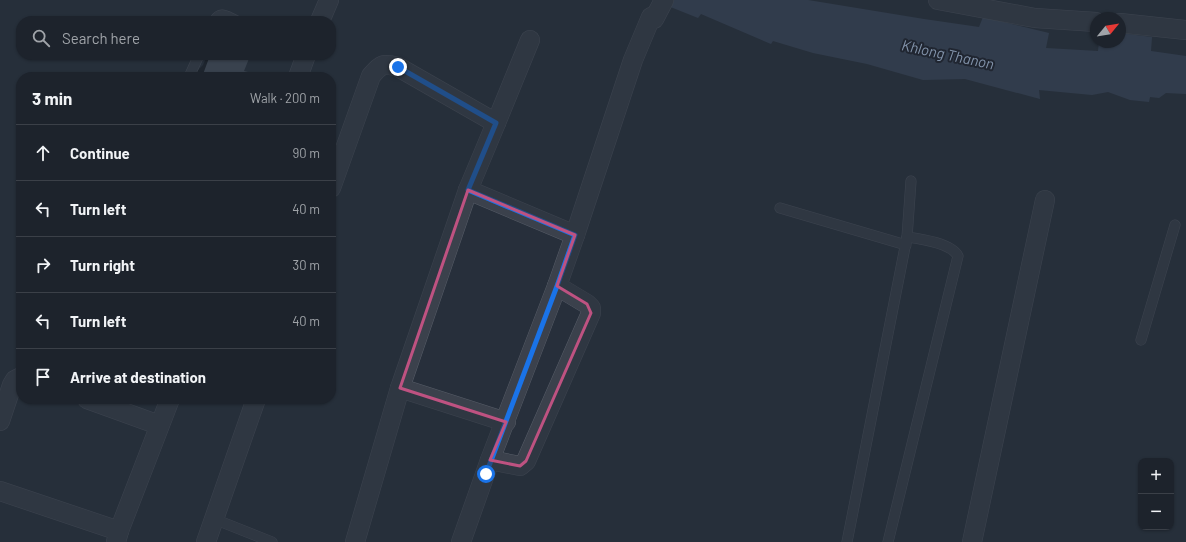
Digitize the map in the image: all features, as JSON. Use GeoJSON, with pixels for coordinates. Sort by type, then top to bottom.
{"type":"FeatureCollection","features":[{"type":"Feature","properties":{"kind":"street"},"geometry":{"type":"LineString","coordinates":[[322,16],[329,0]]}},
{"type":"Feature","properties":{"kind":"street"},"geometry":{"type":"LineString","coordinates":[[938,0],[1035,18],[1090,22]]}},
{"type":"Feature","properties":{"kind":"street"},"geometry":{"type":"LineString","coordinates":[[461,542],[490,460],[506,422],[557,286],[633,60],[658,10]]}},
{"type":"Feature","properties":{"kind":"street"},"geometry":{"type":"LineString","coordinates":[[1126,24],[1186,30]]}},
{"type":"Feature","properties":{"kind":"street"},"geometry":{"type":"LineString","coordinates":[[355,542],[400,388],[468,190],[530,40]]}},
{"type":"Feature","properties":{"kind":"street"},"geometry":{"type":"LineString","coordinates":[[300,72],[304,60]]}},
{"type":"Feature","properties":{"kind":"street"},"geometry":{"type":"LineString","coordinates":[[336,174],[371,76],[381,65],[385,64],[398,67],[496,123]]}},
{"type":"Feature","properties":{"kind":"street"},"geometry":{"type":"LineString","coordinates":[[468,190],[575,235]]}},
{"type":"Feature","properties":{"kind":"street"},"geometry":{"type":"LineString","coordinates":[[972,542],[1046,200]]}},
{"type":"Feature","properties":{"kind":"street"},"geometry":{"type":"LineString","coordinates":[[490,460],[520,466],[526,461],[591,313],[587,304],[557,286]]}},
{"type":"Feature","properties":{"kind":"street"},"geometry":{"type":"LineString","coordinates":[[0,421],[12,385],[16,380]]}},
{"type":"Feature","properties":{"kind":"street"},"geometry":{"type":"LineString","coordinates":[[400,388],[506,422]]}},
{"type":"Feature","properties":{"kind":"street"},"geometry":{"type":"LineString","coordinates":[[101,404],[159,425]]}},
{"type":"Feature","properties":{"kind":"street"},"geometry":{"type":"LineString","coordinates":[[0,491],[118,537],[168,404]]}},
{"type":"Feature","properties":{"kind":"street"},"geometry":{"type":"LineString","coordinates":[[206,542],[254,404]]}},
{"type":"Feature","properties":{"kind":"lane"},"geometry":{"type":"LineString","coordinates":[[191,72],[197,60]]}},
{"type":"Feature","properties":{"kind":"lane"},"geometry":{"type":"LineString","coordinates":[[847,542],[906,241],[910,181]]}},
{"type":"Feature","properties":{"kind":"lane"},"geometry":{"type":"LineString","coordinates":[[780,208],[906,241],[950,247],[958,256],[888,542]]}},
{"type":"Feature","properties":{"kind":"lane"},"geometry":{"type":"LineString","coordinates":[[1141,340],[1175,226]]}},
{"type":"Feature","properties":{"kind":"lane"},"geometry":{"type":"LineString","coordinates":[[214,519],[272,542]]}},
{"type":"Feature","properties":{"kind":"highlighted area"},"geometry":{"type":"Polygon","coordinates":[[[468,190],[575,235],[557,286],[587,304],[591,313],[526,461],[520,466],[490,460],[506,422],[400,388],[468,190]]]}},
{"type":"Feature","properties":{"kind":"water","name":"Khlong Thanon"},"geometry":{"type":"Polygon","coordinates":[[[670,0],[808,0],[979,27],[983,17],[1049,33],[1046,48],[1098,51],[1098,48],[1126,48],[1126,34],[1152,37],[1151,51],[1186,56],[1186,94],[1166,93],[1159,98],[1150,97],[1149,102],[1130,100],[1108,92],[1092,95],[1039,90],[1040,99],[965,79],[923,80],[867,64],[813,53],[773,41],[771,44],[701,14],[698,18],[668,6],[670,0]]]}},
{"type":"Feature","properties":{"kind":"building"},"geometry":{"type":"Polygon","coordinates":[[[208,60],[248,60],[244,71],[248,72],[204,72],[208,60]]]}},
{"type":"Feature","properties":{"kind":"route"},"geometry":{"type":"LineString","coordinates":[[398,67],[496,123],[468,190],[575,235],[486,474]]}}]}
